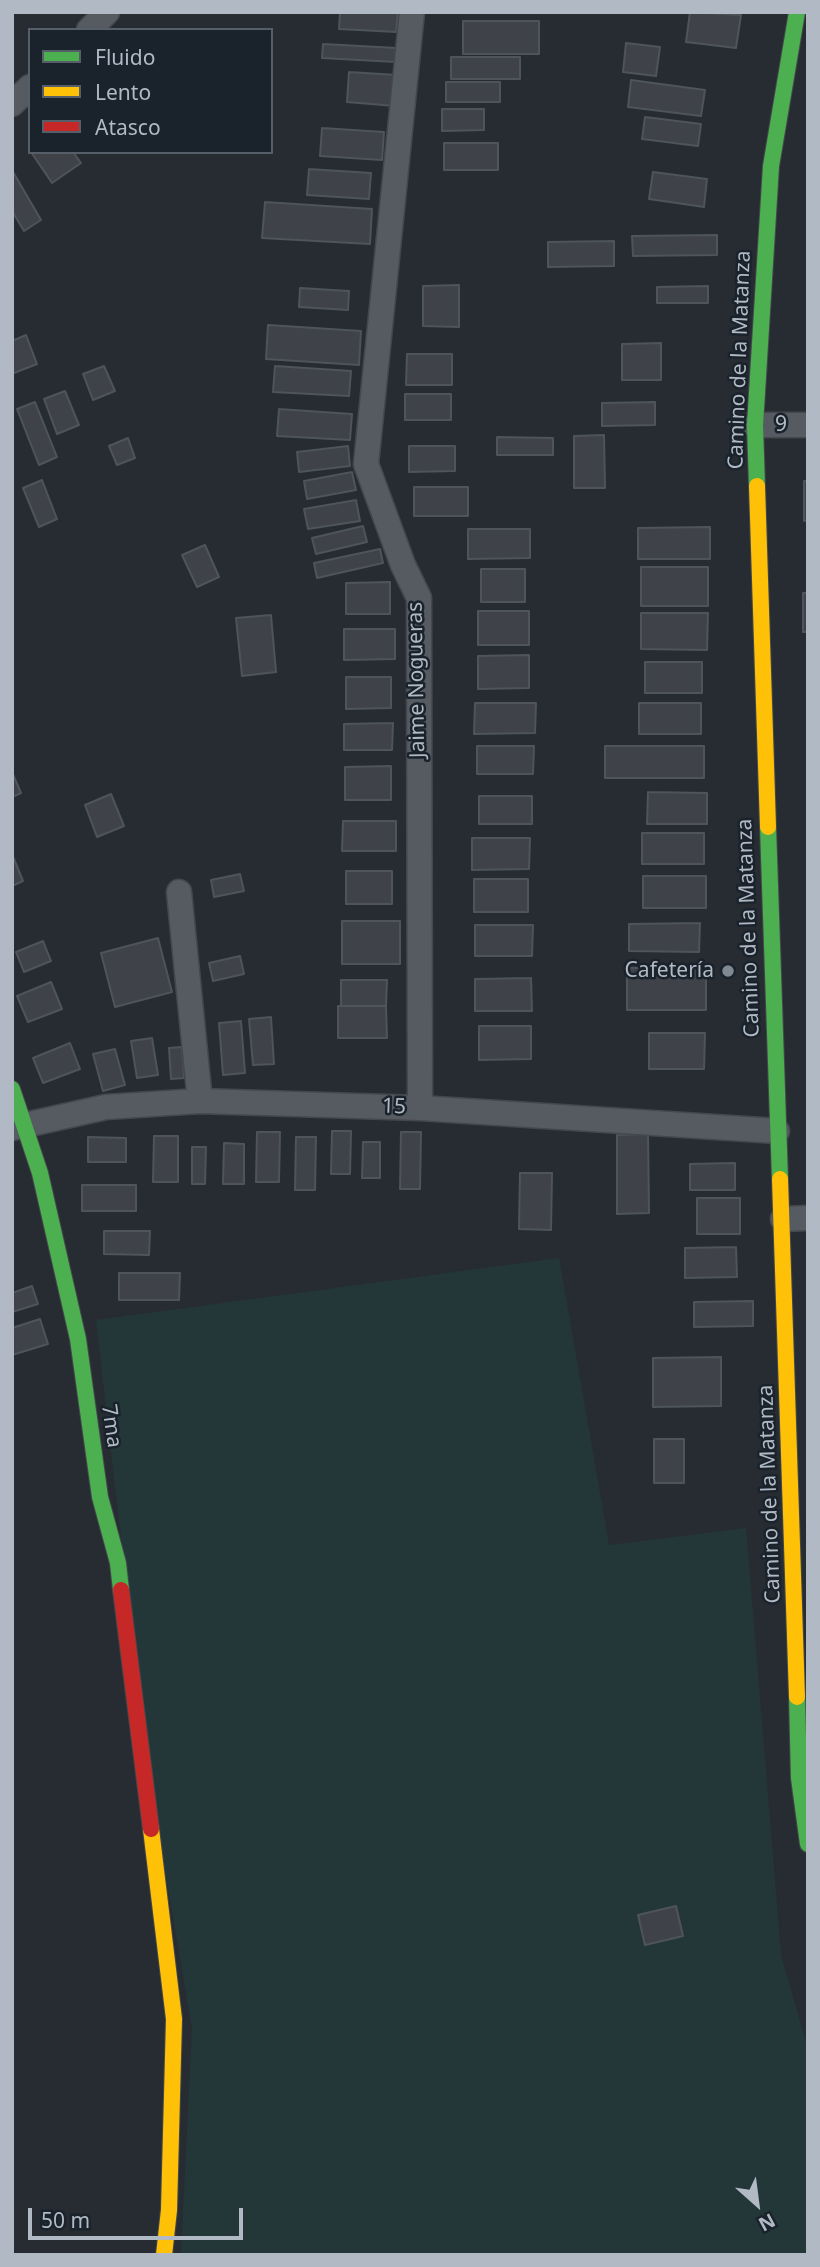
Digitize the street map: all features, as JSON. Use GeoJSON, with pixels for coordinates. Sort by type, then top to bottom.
{"type":"FeatureCollection","features":[{"type":"Feature","properties":{"kind":"main road","name":"Camino de la Matanza"},"geometry":{"type":"LineString","coordinates":[[797,12],[771,166],[755,425],[777,1131],[783,1219],[799,1778],[808,1843]]}},
{"type":"Feature","properties":{"kind":"main road","name":"7ma"},"geometry":{"type":"LineString","coordinates":[[12,1089],[19,1126],[40,1173],[78,1339],[100,1497],[118,1563],[174,2019],[169,2210],[164,2255]]}},
{"type":"Feature","properties":{"kind":"street"},"geometry":{"type":"LineString","coordinates":[[91,28],[107,12]]}},
{"type":"Feature","properties":{"kind":"street","name":"Jaime Nogueras"},"geometry":{"type":"LineString","coordinates":[[412,12],[366,464],[402,565],[419,598],[420,1108]]}},
{"type":"Feature","properties":{"kind":"street"},"geometry":{"type":"LineString","coordinates":[[12,104],[28,90]]}},
{"type":"Feature","properties":{"kind":"street","name":"9"},"geometry":{"type":"LineString","coordinates":[[755,425],[808,425]]}},
{"type":"Feature","properties":{"kind":"street"},"geometry":{"type":"LineString","coordinates":[[179,892],[200,1101]]}},
{"type":"Feature","properties":{"kind":"street","name":"15"},"geometry":{"type":"LineString","coordinates":[[19,1126],[106,1107],[200,1101],[420,1108],[777,1131]]}},
{"type":"Feature","properties":{"kind":"street"},"geometry":{"type":"LineString","coordinates":[[783,1219],[808,1218]]}},
{"type":"Feature","properties":{"kind":"shaded area"},"geometry":{"type":"Polygon","coordinates":[[[559,1258],[609,1545],[746,1528],[781,1955],[808,2049],[808,2255],[181,2255],[192,2028],[148,1772],[96,1320],[559,1258]]]}},
{"type":"Feature","properties":{"kind":"building"},"geometry":{"type":"Polygon","coordinates":[[[340,12],[398,12],[396,32],[339,29],[340,12]]]}},
{"type":"Feature","properties":{"kind":"building"},"geometry":{"type":"Polygon","coordinates":[[[690,12],[741,15],[736,48],[686,42],[690,12]]]}},
{"type":"Feature","properties":{"kind":"building"},"geometry":{"type":"Polygon","coordinates":[[[463,21],[539,21],[539,54],[463,54],[463,21]]]}},
{"type":"Feature","properties":{"kind":"building"},"geometry":{"type":"Polygon","coordinates":[[[626,43],[660,47],[656,76],[623,72],[626,43]]]}},
{"type":"Feature","properties":{"kind":"building"},"geometry":{"type":"Polygon","coordinates":[[[323,44],[397,48],[396,62],[322,58],[323,44]]]}},
{"type":"Feature","properties":{"kind":"building"},"geometry":{"type":"Polygon","coordinates":[[[451,57],[520,57],[520,79],[451,79],[451,57]]]}},
{"type":"Feature","properties":{"kind":"building"},"geometry":{"type":"Polygon","coordinates":[[[349,72],[397,75],[395,106],[347,102],[349,72]]]}},
{"type":"Feature","properties":{"kind":"building"},"geometry":{"type":"Polygon","coordinates":[[[631,80],[705,90],[701,116],[628,107],[631,80]]]}},
{"type":"Feature","properties":{"kind":"building"},"geometry":{"type":"Polygon","coordinates":[[[446,82],[500,82],[500,102],[446,102],[446,82]]]}},
{"type":"Feature","properties":{"kind":"building"},"geometry":{"type":"Polygon","coordinates":[[[442,109],[484,109],[484,130],[442,131],[442,109]]]}},
{"type":"Feature","properties":{"kind":"building"},"geometry":{"type":"Polygon","coordinates":[[[645,117],[701,124],[698,146],[642,139],[645,117]]]}},
{"type":"Feature","properties":{"kind":"building"},"geometry":{"type":"Polygon","coordinates":[[[322,128],[384,132],[382,160],[320,156],[322,128]]]}},
{"type":"Feature","properties":{"kind":"building"},"geometry":{"type":"Polygon","coordinates":[[[444,143],[498,143],[498,170],[444,170],[444,143]]]}},
{"type":"Feature","properties":{"kind":"building"},"geometry":{"type":"Polygon","coordinates":[[[32,154],[74,154],[81,163],[52,183],[32,154]]]}},
{"type":"Feature","properties":{"kind":"building"},"geometry":{"type":"Polygon","coordinates":[[[309,169],[371,173],[369,199],[307,195],[309,169]]]}},
{"type":"Feature","properties":{"kind":"building"},"geometry":{"type":"Polygon","coordinates":[[[12,170],[41,220],[24,231],[12,211],[12,170]]]}},
{"type":"Feature","properties":{"kind":"building"},"geometry":{"type":"Polygon","coordinates":[[[653,172],[707,179],[704,207],[649,199],[653,172]]]}},
{"type":"Feature","properties":{"kind":"building"},"geometry":{"type":"Polygon","coordinates":[[[265,202],[372,209],[370,244],[262,238],[265,202]]]}},
{"type":"Feature","properties":{"kind":"building"},"geometry":{"type":"Polygon","coordinates":[[[717,235],[717,255],[633,256],[632,236],[717,235]]]}},
{"type":"Feature","properties":{"kind":"building"},"geometry":{"type":"Polygon","coordinates":[[[614,241],[614,266],[548,267],[548,242],[614,241]]]}},
{"type":"Feature","properties":{"kind":"building"},"geometry":{"type":"Polygon","coordinates":[[[459,285],[459,327],[423,326],[423,286],[459,285]]]}},
{"type":"Feature","properties":{"kind":"building"},"geometry":{"type":"Polygon","coordinates":[[[708,286],[708,303],[657,303],[657,287],[708,286]]]}},
{"type":"Feature","properties":{"kind":"building"},"geometry":{"type":"Polygon","coordinates":[[[300,288],[349,291],[348,310],[299,307],[300,288]]]}},
{"type":"Feature","properties":{"kind":"building"},"geometry":{"type":"Polygon","coordinates":[[[268,325],[361,331],[359,365],[266,359],[268,325]]]}},
{"type":"Feature","properties":{"kind":"building"},"geometry":{"type":"Polygon","coordinates":[[[26,335],[37,364],[14,373],[12,341],[26,335]]]}},
{"type":"Feature","properties":{"kind":"building"},"geometry":{"type":"Polygon","coordinates":[[[661,343],[661,380],[622,380],[622,344],[661,343]]]}},
{"type":"Feature","properties":{"kind":"building"},"geometry":{"type":"Polygon","coordinates":[[[407,354],[452,354],[452,385],[406,385],[407,354]]]}},
{"type":"Feature","properties":{"kind":"building"},"geometry":{"type":"Polygon","coordinates":[[[104,366],[115,391],[93,400],[83,374],[104,366]]]}},
{"type":"Feature","properties":{"kind":"building"},"geometry":{"type":"Polygon","coordinates":[[[275,366],[351,371],[349,396],[273,392],[275,366]]]}},
{"type":"Feature","properties":{"kind":"building"},"geometry":{"type":"Polygon","coordinates":[[[65,391],[79,425],[57,434],[44,399],[65,391]]]}},
{"type":"Feature","properties":{"kind":"building"},"geometry":{"type":"Polygon","coordinates":[[[405,394],[451,394],[451,420],[405,420],[405,394]]]}},
{"type":"Feature","properties":{"kind":"building"},"geometry":{"type":"Polygon","coordinates":[[[35,402],[57,457],[39,465],[17,409],[35,402]]]}},
{"type":"Feature","properties":{"kind":"building"},"geometry":{"type":"Polygon","coordinates":[[[655,402],[655,425],[602,426],[602,403],[655,402]]]}},
{"type":"Feature","properties":{"kind":"building"},"geometry":{"type":"Polygon","coordinates":[[[279,409],[352,414],[350,440],[277,436],[279,409]]]}},
{"type":"Feature","properties":{"kind":"building"},"geometry":{"type":"Polygon","coordinates":[[[604,435],[605,488],[574,488],[574,436],[604,435]]]}},
{"type":"Feature","properties":{"kind":"building"},"geometry":{"type":"Polygon","coordinates":[[[497,437],[553,438],[553,455],[497,455],[497,437]]]}},
{"type":"Feature","properties":{"kind":"building"},"geometry":{"type":"Polygon","coordinates":[[[128,438],[135,458],[117,465],[109,446],[128,438]]]}},
{"type":"Feature","properties":{"kind":"building"},"geometry":{"type":"Polygon","coordinates":[[[348,446],[350,466],[299,472],[297,452],[348,446]]]}},
{"type":"Feature","properties":{"kind":"building"},"geometry":{"type":"Polygon","coordinates":[[[409,446],[455,446],[455,471],[409,472],[409,446]]]}},
{"type":"Feature","properties":{"kind":"building"},"geometry":{"type":"Polygon","coordinates":[[[352,472],[356,490],[307,499],[304,481],[352,472]]]}},
{"type":"Feature","properties":{"kind":"building"},"geometry":{"type":"Polygon","coordinates":[[[42,480],[57,519],[39,527],[23,488],[42,480]]]}},
{"type":"Feature","properties":{"kind":"building"},"geometry":{"type":"Polygon","coordinates":[[[804,481],[808,481],[808,520],[804,521],[804,481]]]}},
{"type":"Feature","properties":{"kind":"building"},"geometry":{"type":"Polygon","coordinates":[[[414,487],[468,487],[468,516],[414,516],[414,487]]]}},
{"type":"Feature","properties":{"kind":"building"},"geometry":{"type":"Polygon","coordinates":[[[356,500],[360,521],[308,529],[304,509],[356,500]]]}},
{"type":"Feature","properties":{"kind":"building"},"geometry":{"type":"Polygon","coordinates":[[[363,526],[367,542],[316,554],[312,538],[363,526]]]}},
{"type":"Feature","properties":{"kind":"building"},"geometry":{"type":"Polygon","coordinates":[[[710,527],[710,559],[638,559],[638,528],[710,527]]]}},
{"type":"Feature","properties":{"kind":"building"},"geometry":{"type":"Polygon","coordinates":[[[468,529],[530,529],[530,558],[468,559],[468,529]]]}},
{"type":"Feature","properties":{"kind":"building"},"geometry":{"type":"Polygon","coordinates":[[[205,545],[219,577],[197,587],[182,555],[205,545]]]}},
{"type":"Feature","properties":{"kind":"building"},"geometry":{"type":"Polygon","coordinates":[[[380,549],[383,563],[317,578],[314,563],[380,549]]]}},
{"type":"Feature","properties":{"kind":"building"},"geometry":{"type":"Polygon","coordinates":[[[641,567],[708,567],[708,606],[641,606],[641,567]]]}},
{"type":"Feature","properties":{"kind":"building"},"geometry":{"type":"Polygon","coordinates":[[[481,569],[525,569],[525,602],[481,602],[481,569]]]}},
{"type":"Feature","properties":{"kind":"building"},"geometry":{"type":"Polygon","coordinates":[[[390,582],[390,614],[346,614],[346,583],[390,582]]]}},
{"type":"Feature","properties":{"kind":"building"},"geometry":{"type":"Polygon","coordinates":[[[803,593],[808,593],[808,632],[803,632],[803,593]]]}},
{"type":"Feature","properties":{"kind":"building"},"geometry":{"type":"Polygon","coordinates":[[[478,611],[529,611],[529,645],[478,645],[478,611]]]}},
{"type":"Feature","properties":{"kind":"building"},"geometry":{"type":"Polygon","coordinates":[[[641,613],[708,613],[707,650],[641,649],[641,613]]]}},
{"type":"Feature","properties":{"kind":"building"},"geometry":{"type":"Polygon","coordinates":[[[271,615],[276,672],[242,676],[236,618],[271,615]]]}},
{"type":"Feature","properties":{"kind":"building"},"geometry":{"type":"Polygon","coordinates":[[[344,629],[395,629],[395,659],[344,660],[344,629]]]}},
{"type":"Feature","properties":{"kind":"building"},"geometry":{"type":"Polygon","coordinates":[[[529,655],[529,688],[478,689],[478,656],[529,655]]]}},
{"type":"Feature","properties":{"kind":"building"},"geometry":{"type":"Polygon","coordinates":[[[645,662],[702,662],[702,693],[645,693],[645,662]]]}},
{"type":"Feature","properties":{"kind":"building"},"geometry":{"type":"Polygon","coordinates":[[[346,677],[391,677],[391,708],[346,709],[346,677]]]}},
{"type":"Feature","properties":{"kind":"building"},"geometry":{"type":"Polygon","coordinates":[[[475,703],[536,703],[535,733],[474,734],[475,703]]]}},
{"type":"Feature","properties":{"kind":"building"},"geometry":{"type":"Polygon","coordinates":[[[639,703],[701,703],[701,734],[639,734],[639,703]]]}},
{"type":"Feature","properties":{"kind":"building"},"geometry":{"type":"Polygon","coordinates":[[[393,723],[392,750],[344,750],[344,724],[393,723]]]}},
{"type":"Feature","properties":{"kind":"building"},"geometry":{"type":"Polygon","coordinates":[[[477,746],[534,746],[533,774],[477,774],[477,746]]]}},
{"type":"Feature","properties":{"kind":"building"},"geometry":{"type":"Polygon","coordinates":[[[605,746],[704,746],[704,778],[605,778],[605,746]]]}},
{"type":"Feature","properties":{"kind":"building"},"geometry":{"type":"Polygon","coordinates":[[[391,766],[391,800],[345,800],[345,767],[391,766]]]}},
{"type":"Feature","properties":{"kind":"building"},"geometry":{"type":"Polygon","coordinates":[[[12,772],[21,793],[12,797],[12,772]]]}},
{"type":"Feature","properties":{"kind":"building"},"geometry":{"type":"Polygon","coordinates":[[[648,792],[707,793],[707,824],[647,824],[648,792]]]}},
{"type":"Feature","properties":{"kind":"building"},"geometry":{"type":"Polygon","coordinates":[[[111,794],[124,826],[97,837],[85,805],[111,794]]]}},
{"type":"Feature","properties":{"kind":"building"},"geometry":{"type":"Polygon","coordinates":[[[479,796],[532,796],[532,824],[479,824],[479,796]]]}},
{"type":"Feature","properties":{"kind":"building"},"geometry":{"type":"Polygon","coordinates":[[[343,821],[396,821],[396,851],[342,851],[343,821]]]}},
{"type":"Feature","properties":{"kind":"building"},"geometry":{"type":"Polygon","coordinates":[[[642,833],[704,833],[704,864],[642,864],[642,833]]]}},
{"type":"Feature","properties":{"kind":"building"},"geometry":{"type":"Polygon","coordinates":[[[472,838],[530,838],[529,869],[472,870],[472,838]]]}},
{"type":"Feature","properties":{"kind":"building"},"geometry":{"type":"Polygon","coordinates":[[[12,854],[23,881],[12,886],[12,854]]]}},
{"type":"Feature","properties":{"kind":"building"},"geometry":{"type":"Polygon","coordinates":[[[346,871],[392,871],[392,904],[346,904],[346,871]]]}},
{"type":"Feature","properties":{"kind":"building"},"geometry":{"type":"Polygon","coordinates":[[[240,874],[244,891],[214,897],[211,880],[240,874]]]}},
{"type":"Feature","properties":{"kind":"building"},"geometry":{"type":"Polygon","coordinates":[[[643,876],[706,876],[706,908],[643,908],[643,876]]]}},
{"type":"Feature","properties":{"kind":"building"},"geometry":{"type":"Polygon","coordinates":[[[474,879],[528,879],[528,912],[474,912],[474,879]]]}},
{"type":"Feature","properties":{"kind":"building"},"geometry":{"type":"Polygon","coordinates":[[[342,921],[400,921],[400,964],[342,964],[342,921]]]}},
{"type":"Feature","properties":{"kind":"building"},"geometry":{"type":"Polygon","coordinates":[[[700,923],[699,952],[629,951],[629,924],[700,923]]]}},
{"type":"Feature","properties":{"kind":"building"},"geometry":{"type":"Polygon","coordinates":[[[475,925],[533,925],[532,956],[475,956],[475,925]]]}},
{"type":"Feature","properties":{"kind":"building"},"geometry":{"type":"Polygon","coordinates":[[[158,938],[172,992],[115,1007],[101,953],[158,938]]]}},
{"type":"Feature","properties":{"kind":"building"},"geometry":{"type":"Polygon","coordinates":[[[43,941],[51,961],[24,972],[16,952],[43,941]]]}},
{"type":"Feature","properties":{"kind":"building"},"geometry":{"type":"Polygon","coordinates":[[[240,956],[244,974],[213,981],[209,963],[240,956]]]}},
{"type":"Feature","properties":{"kind":"building"},"geometry":{"type":"Polygon","coordinates":[[[706,967],[706,1010],[627,1010],[627,968],[706,967]]]}},
{"type":"Feature","properties":{"kind":"building"},"geometry":{"type":"Polygon","coordinates":[[[531,978],[532,1011],[475,1011],[475,979],[531,978]]]}},
{"type":"Feature","properties":{"kind":"building"},"geometry":{"type":"Polygon","coordinates":[[[341,980],[387,980],[386,1006],[341,1006],[341,980]]]}},
{"type":"Feature","properties":{"kind":"building"},"geometry":{"type":"Polygon","coordinates":[[[51,982],[62,1009],[28,1022],[17,996],[51,982]]]}},
{"type":"Feature","properties":{"kind":"building"},"geometry":{"type":"Polygon","coordinates":[[[338,1006],[386,1006],[387,1038],[338,1038],[338,1006]]]}},
{"type":"Feature","properties":{"kind":"building"},"geometry":{"type":"Polygon","coordinates":[[[271,1017],[274,1064],[253,1065],[249,1019],[271,1017]]]}},
{"type":"Feature","properties":{"kind":"building"},"geometry":{"type":"Polygon","coordinates":[[[241,1021],[245,1073],[223,1075],[219,1023],[241,1021]]]}},
{"type":"Feature","properties":{"kind":"building"},"geometry":{"type":"Polygon","coordinates":[[[479,1026],[531,1026],[531,1059],[479,1060],[479,1026]]]}},
{"type":"Feature","properties":{"kind":"building"},"geometry":{"type":"Polygon","coordinates":[[[649,1033],[705,1033],[704,1069],[649,1069],[649,1033]]]}},
{"type":"Feature","properties":{"kind":"building"},"geometry":{"type":"Polygon","coordinates":[[[152,1038],[158,1075],[137,1078],[131,1041],[152,1038]]]}},
{"type":"Feature","properties":{"kind":"building"},"geometry":{"type":"Polygon","coordinates":[[[70,1043],[80,1069],[43,1083],[33,1058],[70,1043]]]}},
{"type":"Feature","properties":{"kind":"building"},"geometry":{"type":"Polygon","coordinates":[[[182,1047],[184,1078],[171,1079],[169,1048],[182,1047]]]}},
{"type":"Feature","properties":{"kind":"building"},"geometry":{"type":"Polygon","coordinates":[[[115,1049],[125,1085],[103,1091],[93,1054],[115,1049]]]}},
{"type":"Feature","properties":{"kind":"building"},"geometry":{"type":"Polygon","coordinates":[[[332,1131],[351,1131],[350,1174],[331,1174],[332,1131]]]}},
{"type":"Feature","properties":{"kind":"building"},"geometry":{"type":"Polygon","coordinates":[[[257,1132],[280,1132],[279,1182],[256,1182],[257,1132]]]}},
{"type":"Feature","properties":{"kind":"building"},"geometry":{"type":"Polygon","coordinates":[[[401,1132],[421,1132],[420,1189],[400,1189],[401,1132]]]}},
{"type":"Feature","properties":{"kind":"building"},"geometry":{"type":"Polygon","coordinates":[[[648,1134],[649,1213],[617,1214],[617,1135],[648,1134]]]}},
{"type":"Feature","properties":{"kind":"building"},"geometry":{"type":"Polygon","coordinates":[[[154,1136],[178,1136],[178,1182],[153,1182],[154,1136]]]}},
{"type":"Feature","properties":{"kind":"building"},"geometry":{"type":"Polygon","coordinates":[[[88,1137],[126,1138],[126,1162],[88,1162],[88,1137]]]}},
{"type":"Feature","properties":{"kind":"building"},"geometry":{"type":"Polygon","coordinates":[[[296,1137],[316,1137],[315,1190],[295,1190],[296,1137]]]}},
{"type":"Feature","properties":{"kind":"building"},"geometry":{"type":"Polygon","coordinates":[[[363,1142],[380,1142],[380,1178],[362,1178],[363,1142]]]}},
{"type":"Feature","properties":{"kind":"building"},"geometry":{"type":"Polygon","coordinates":[[[224,1143],[244,1144],[244,1184],[223,1184],[224,1143]]]}},
{"type":"Feature","properties":{"kind":"building"},"geometry":{"type":"Polygon","coordinates":[[[192,1147],[206,1147],[205,1184],[192,1184],[192,1147]]]}},
{"type":"Feature","properties":{"kind":"building"},"geometry":{"type":"Polygon","coordinates":[[[735,1163],[735,1190],[690,1190],[690,1164],[735,1163]]]}},
{"type":"Feature","properties":{"kind":"building"},"geometry":{"type":"Polygon","coordinates":[[[520,1173],[552,1173],[551,1230],[519,1229],[520,1173]]]}},
{"type":"Feature","properties":{"kind":"building"},"geometry":{"type":"Polygon","coordinates":[[[82,1185],[136,1185],[136,1211],[82,1211],[82,1185]]]}},
{"type":"Feature","properties":{"kind":"building"},"geometry":{"type":"Polygon","coordinates":[[[697,1198],[740,1198],[740,1234],[697,1234],[697,1198]]]}},
{"type":"Feature","properties":{"kind":"building"},"geometry":{"type":"Polygon","coordinates":[[[104,1231],[150,1231],[149,1255],[104,1254],[104,1231]]]}},
{"type":"Feature","properties":{"kind":"building"},"geometry":{"type":"Polygon","coordinates":[[[736,1247],[737,1277],[685,1278],[685,1248],[736,1247]]]}},
{"type":"Feature","properties":{"kind":"building"},"geometry":{"type":"Polygon","coordinates":[[[119,1273],[180,1273],[179,1300],[119,1300],[119,1273]]]}},
{"type":"Feature","properties":{"kind":"building"},"geometry":{"type":"Polygon","coordinates":[[[32,1286],[38,1304],[12,1312],[12,1293],[32,1286]]]}},
{"type":"Feature","properties":{"kind":"building"},"geometry":{"type":"Polygon","coordinates":[[[753,1301],[753,1326],[694,1327],[694,1302],[753,1301]]]}},
{"type":"Feature","properties":{"kind":"building"},"geometry":{"type":"Polygon","coordinates":[[[40,1319],[48,1344],[12,1355],[12,1328],[40,1319]]]}},
{"type":"Feature","properties":{"kind":"building"},"geometry":{"type":"Polygon","coordinates":[[[721,1357],[721,1406],[653,1407],[653,1358],[721,1357]]]}},
{"type":"Feature","properties":{"kind":"building"},"geometry":{"type":"Polygon","coordinates":[[[654,1439],[684,1439],[684,1483],[654,1483],[654,1439]]]}},
{"type":"Feature","properties":{"kind":"building"},"geometry":{"type":"Polygon","coordinates":[[[676,1906],[683,1936],[645,1945],[638,1915],[676,1906]]]}},
{"type":"Feature","properties":{"kind":"traffic: fast"},"geometry":{"type":"LineString","coordinates":[[757,486],[755,425],[771,166],[797,12]]}},
{"type":"Feature","properties":{"kind":"traffic: fast"},"geometry":{"type":"LineString","coordinates":[[768,827],[780,1179]]}},
{"type":"Feature","properties":{"kind":"traffic: fast"},"geometry":{"type":"LineString","coordinates":[[12,1089],[40,1173],[78,1339],[100,1497],[118,1563],[121,1590]]}},
{"type":"Feature","properties":{"kind":"traffic: fast"},"geometry":{"type":"LineString","coordinates":[[797,1697],[799,1778],[808,1844]]}},
{"type":"Feature","properties":{"kind":"traffic: slow"},"geometry":{"type":"LineString","coordinates":[[757,486],[768,827]]}},
{"type":"Feature","properties":{"kind":"traffic: slow"},"geometry":{"type":"LineString","coordinates":[[780,1179],[797,1697]]}},
{"type":"Feature","properties":{"kind":"traffic: slow"},"geometry":{"type":"LineString","coordinates":[[151,1829],[174,2019],[169,2210],[164,2255]]}},
{"type":"Feature","properties":{"kind":"traffic: jam"},"geometry":{"type":"LineString","coordinates":[[121,1590],[151,1829]]}},
{"type":"Feature","properties":{"kind":"place","name":"Cafetería"},"geometry":{"type":"Point","coordinates":[728,971]}}]}
